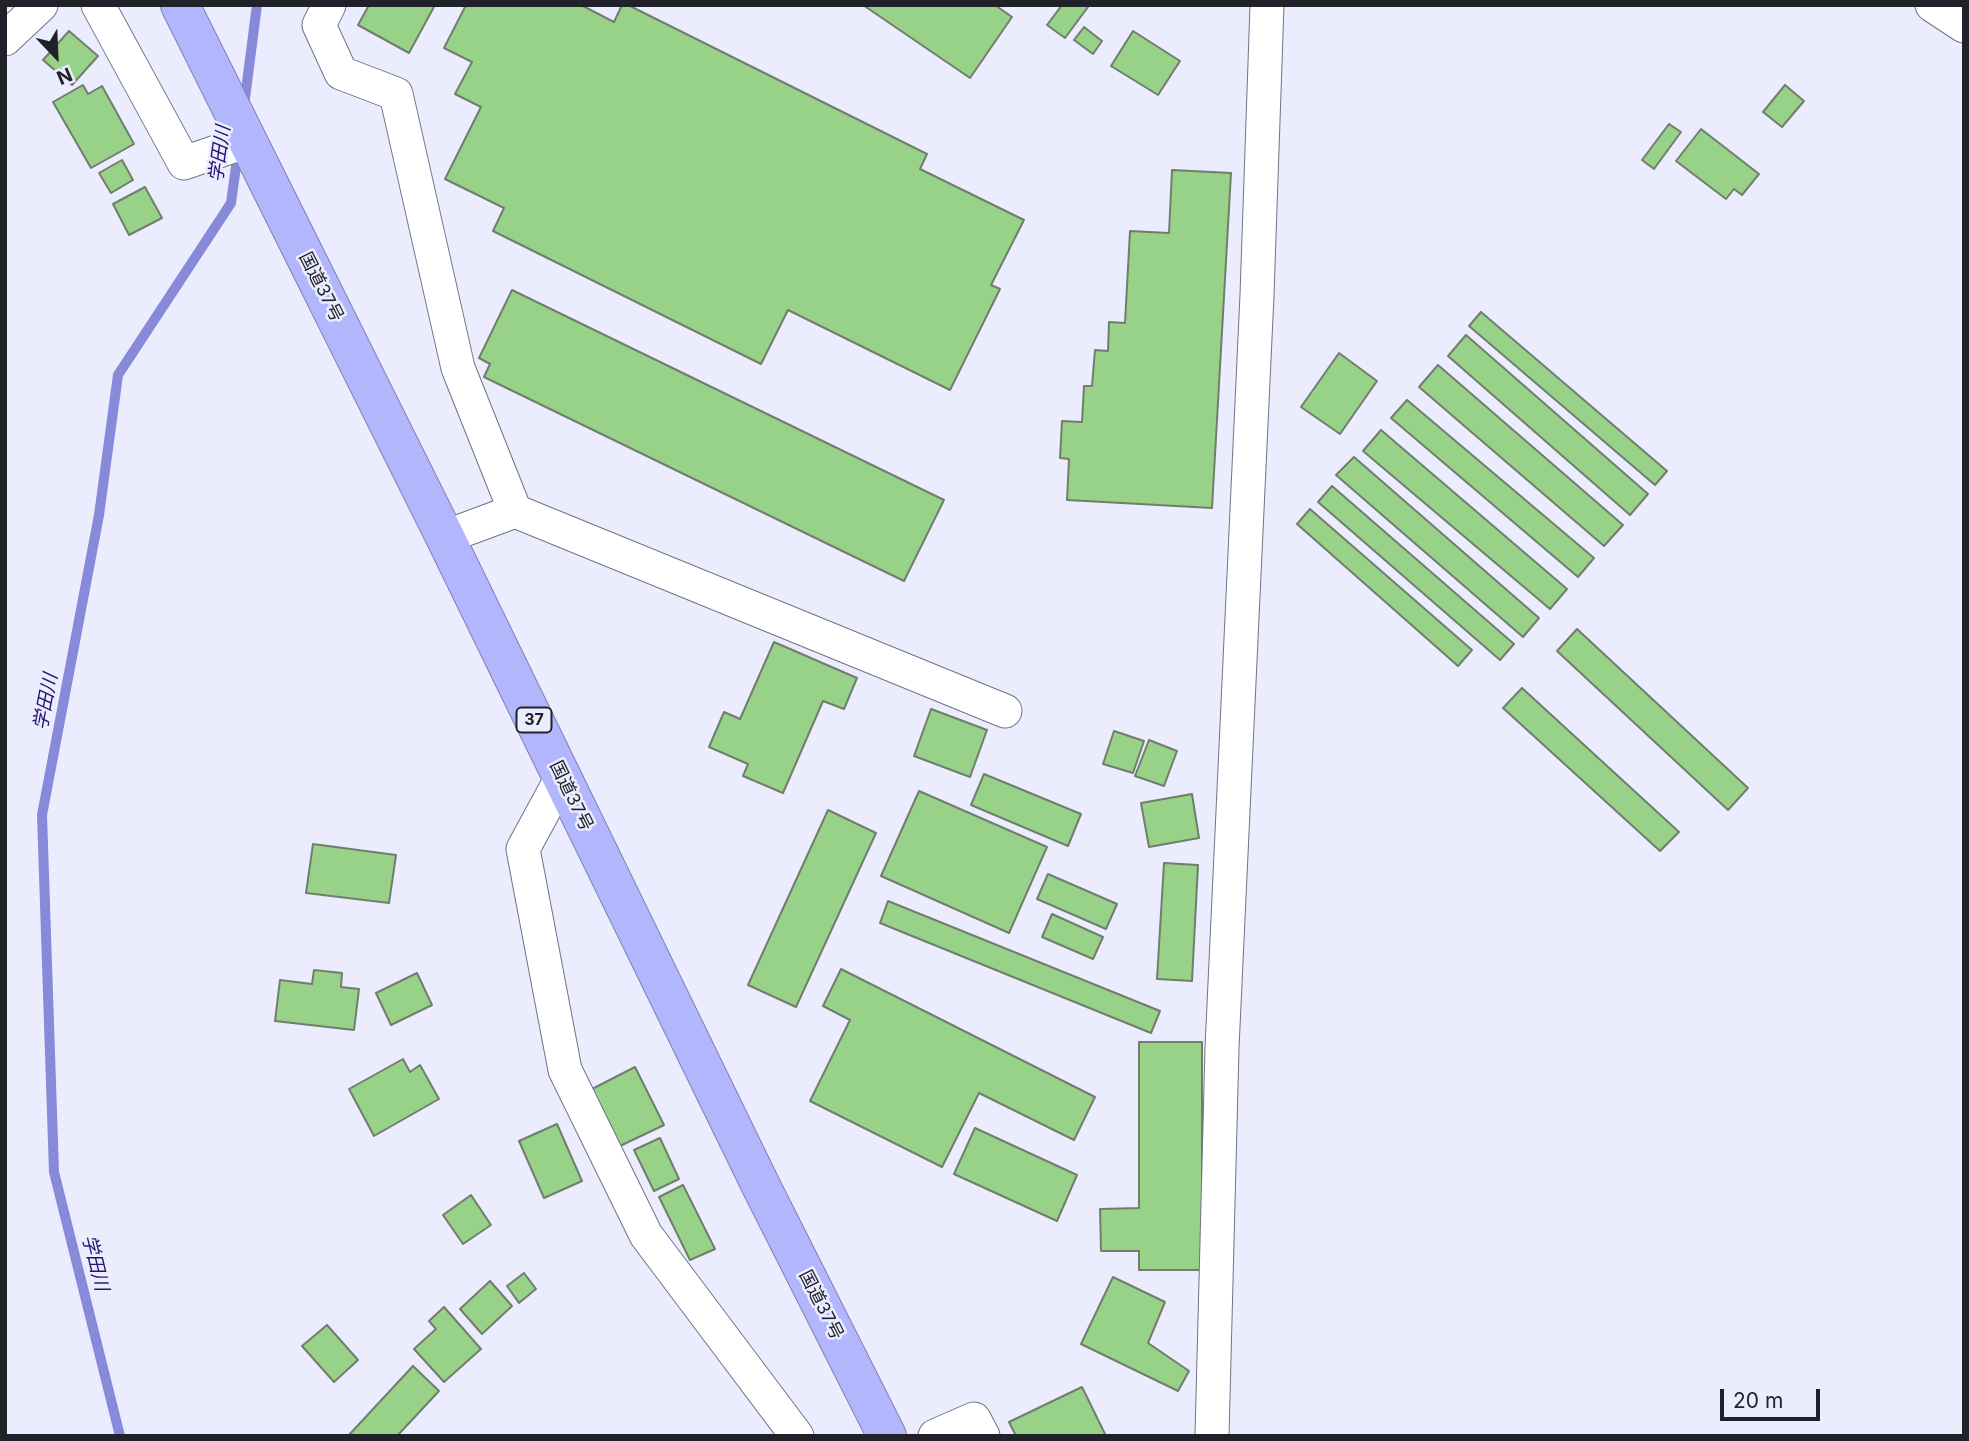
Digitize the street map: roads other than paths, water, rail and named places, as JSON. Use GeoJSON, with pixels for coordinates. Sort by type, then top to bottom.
{"type":"FeatureCollection","features":[{"type":"Feature","properties":{"kind":"highway","name":"国道37号"},"geometry":{"type":"LineString","coordinates":[[180,5],[887,1436]]}},
{"type":"Feature","properties":{"kind":"street"},"geometry":{"type":"LineString","coordinates":[[5,39],[41,5]]}},
{"type":"Feature","properties":{"kind":"street"},"geometry":{"type":"LineString","coordinates":[[99,5],[184,163],[248,141]]}},
{"type":"Feature","properties":{"kind":"street"},"geometry":{"type":"LineString","coordinates":[[329,5],[319,25],[341,73],[397,93],[458,368],[515,511]]}},
{"type":"Feature","properties":{"kind":"street"},"geometry":{"type":"LineString","coordinates":[[1212,1436],[1222,1048],[1257,295],[1267,5]]}},
{"type":"Feature","properties":{"kind":"street"},"geometry":{"type":"LineString","coordinates":[[1932,5],[1964,26]]}},
{"type":"Feature","properties":{"kind":"street"},"geometry":{"type":"LineString","coordinates":[[445,537],[515,511],[1005,711]]}},
{"type":"Feature","properties":{"kind":"street"},"geometry":{"type":"LineString","coordinates":[[562,777],[523,849],[565,1070],[646,1234],[797,1436]]}},
{"type":"Feature","properties":{"kind":"street"},"geometry":{"type":"LineString","coordinates":[[935,1436],[974,1419],[983,1436]]}},
{"type":"Feature","properties":{"kind":"waterway","name":"学田川"},"geometry":{"type":"LineString","coordinates":[[244,106],[257,5]]}},
{"type":"Feature","properties":{"kind":"waterway","name":"学田川"},"geometry":{"type":"LineString","coordinates":[[120,1436],[54,1172],[42,815],[99,515],[118,375],[231,203],[238,152]]}}]}
